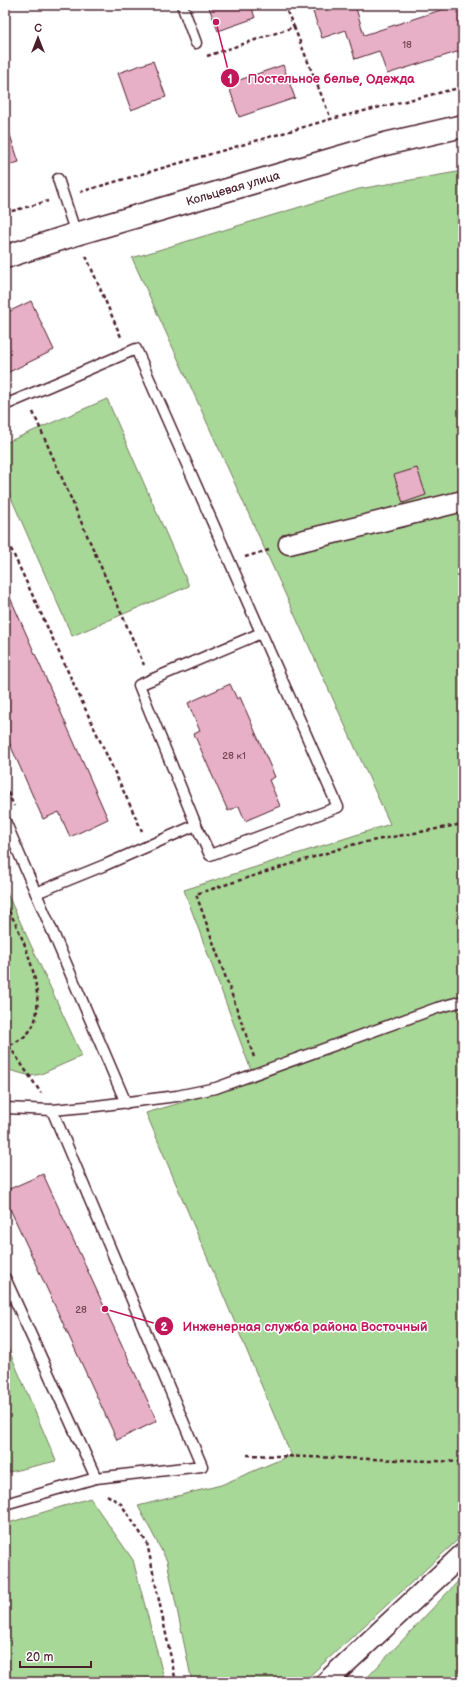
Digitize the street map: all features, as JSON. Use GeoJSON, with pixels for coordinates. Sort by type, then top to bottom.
{"type":"FeatureCollection","features":[{"type":"Feature","properties":{"kind":"street","name":"Кольцевая улица"},"geometry":{"type":"LineString","coordinates":[[5,257],[76,234],[385,144],[463,126]]}},
{"type":"Feature","properties":{"kind":"street"},"geometry":{"type":"LineString","coordinates":[[289,544],[463,501]]}},
{"type":"Feature","properties":{"kind":"street"},"geometry":{"type":"LineString","coordinates":[[326,1682],[463,1554]]}},
{"type":"Feature","properties":{"kind":"lane"},"geometry":{"type":"LineString","coordinates":[[182,5],[196,43]]}},
{"type":"Feature","properties":{"kind":"lane"},"geometry":{"type":"LineString","coordinates":[[58,179],[65,196],[76,234]]}},
{"type":"Feature","properties":{"kind":"lane"},"geometry":{"type":"LineString","coordinates":[[5,405],[136,349],[338,807],[210,855],[196,825],[139,685],[261,633]]}},
{"type":"Feature","properties":{"kind":"lane"},"geometry":{"type":"LineString","coordinates":[[5,821],[126,1103]]}},
{"type":"Feature","properties":{"kind":"lane"},"geometry":{"type":"LineString","coordinates":[[36,893],[196,825]]}},
{"type":"Feature","properties":{"kind":"lane"},"geometry":{"type":"LineString","coordinates":[[5,1108],[52,1110],[126,1103],[216,1088],[437,1008],[463,1001]]}},
{"type":"Feature","properties":{"kind":"lane"},"geometry":{"type":"LineString","coordinates":[[5,1504],[96,1478],[202,1466],[52,1110]]}},
{"type":"Feature","properties":{"kind":"lane"},"geometry":{"type":"LineString","coordinates":[[5,1278],[96,1478]]}},
{"type":"Feature","properties":{"kind":"path"},"geometry":{"type":"LineString","coordinates":[[284,5],[331,119]]}},
{"type":"Feature","properties":{"kind":"path"},"geometry":{"type":"LineString","coordinates":[[196,43],[201,58],[294,28]]}},
{"type":"Feature","properties":{"kind":"path"},"geometry":{"type":"LineString","coordinates":[[5,214],[331,119],[463,87]]}},
{"type":"Feature","properties":{"kind":"path"},"geometry":{"type":"LineString","coordinates":[[76,234],[128,352]]}},
{"type":"Feature","properties":{"kind":"path"},"geometry":{"type":"LineString","coordinates":[[26,397],[151,680]]}},
{"type":"Feature","properties":{"kind":"path"},"geometry":{"type":"LineString","coordinates":[[5,536],[149,846]]}},
{"type":"Feature","properties":{"kind":"path"},"geometry":{"type":"LineString","coordinates":[[230,562],[289,544]]}},
{"type":"Feature","properties":{"kind":"path"},"geometry":{"type":"LineString","coordinates":[[259,1073],[196,894],[355,844],[463,824]]}},
{"type":"Feature","properties":{"kind":"path"},"geometry":{"type":"LineString","coordinates":[[5,905],[13,917],[23,940],[38,993],[36,1015],[29,1032],[5,1048]]}},
{"type":"Feature","properties":{"kind":"path"},"geometry":{"type":"LineString","coordinates":[[5,1040],[31,1076],[52,1110]]}},
{"type":"Feature","properties":{"kind":"path"},"geometry":{"type":"LineString","coordinates":[[247,1455],[463,1462]]}},
{"type":"Feature","properties":{"kind":"path"},"geometry":{"type":"LineString","coordinates":[[85,1481],[121,1504],[147,1543],[176,1682]]}},
{"type":"Feature","properties":{"kind":"green space"},"geometry":{"type":"Polygon","coordinates":[[[463,171],[463,1535],[303,1682],[192,1682],[167,1561],[138,1506],[221,1485],[291,1455],[146,1113],[255,1081],[184,890],[390,824],[132,258],[359,189],[463,171]]]}},
{"type":"Feature","properties":{"kind":"green space"},"geometry":{"type":"Polygon","coordinates":[[[107,399],[189,586],[72,636],[5,484],[5,443],[107,399]]]}},
{"type":"Feature","properties":{"kind":"green space"},"geometry":{"type":"Polygon","coordinates":[[[5,889],[82,1056],[41,1074],[31,1076],[5,1069],[5,889]]]}},
{"type":"Feature","properties":{"kind":"green space"},"geometry":{"type":"Polygon","coordinates":[[[5,1341],[56,1461],[5,1473],[5,1341]]]}},
{"type":"Feature","properties":{"kind":"green space"},"geometry":{"type":"Polygon","coordinates":[[[90,1498],[133,1560],[165,1682],[5,1682],[5,1524],[90,1498]]]}},
{"type":"Feature","properties":{"kind":"green space"},"geometry":{"type":"Polygon","coordinates":[[[463,1576],[463,1682],[363,1682],[463,1576]]]}},
{"type":"Feature","properties":{"kind":"building"},"geometry":{"type":"Polygon","coordinates":[[[208,5],[251,5],[255,18],[218,31],[208,5]]]}},
{"type":"Feature","properties":{"kind":"building"},"geometry":{"type":"Polygon","coordinates":[[[355,5],[364,35],[456,5],[463,5],[463,50],[387,74],[379,51],[355,59],[346,30],[322,38],[311,6],[355,5]]]}},
{"type":"Feature","properties":{"kind":"building"},"geometry":{"type":"Polygon","coordinates":[[[153,61],[166,97],[131,110],[118,73],[153,61]]]}},
{"type":"Feature","properties":{"kind":"building"},"geometry":{"type":"Polygon","coordinates":[[[283,65],[295,98],[239,117],[228,84],[283,65]]]}},
{"type":"Feature","properties":{"kind":"building"},"geometry":{"type":"Polygon","coordinates":[[[5,120],[19,162],[5,166],[5,120]]]}},
{"type":"Feature","properties":{"kind":"building"},"geometry":{"type":"Polygon","coordinates":[[[31,301],[54,350],[5,374],[5,307],[8,312],[31,301]]]}},
{"type":"Feature","properties":{"kind":"building"},"geometry":{"type":"Polygon","coordinates":[[[417,468],[426,495],[403,503],[394,475],[417,468]]]}},
{"type":"Feature","properties":{"kind":"building"},"geometry":{"type":"Polygon","coordinates":[[[5,586],[108,819],[70,837],[59,812],[43,819],[5,733],[5,586]]]}},
{"type":"Feature","properties":{"kind":"building"},"geometry":{"type":"Polygon","coordinates":[[[230,684],[237,699],[240,697],[275,777],[269,780],[280,806],[245,821],[239,806],[228,811],[194,734],[200,731],[188,703],[230,684]]]}},
{"type":"Feature","properties":{"kind":"building"},"geometry":{"type":"Polygon","coordinates":[[[43,1174],[157,1421],[117,1440],[5,1198],[5,1191],[43,1174]]]}},
{"type":"Feature","properties":{"kind":"place","name":"Постельное белье, Одежда"},"geometry":{"type":"Point","coordinates":[216,22]}},
{"type":"Feature","properties":{"kind":"place","name":"Инженерная служба района Восточный"},"geometry":{"type":"Point","coordinates":[105,1309]}}]}
